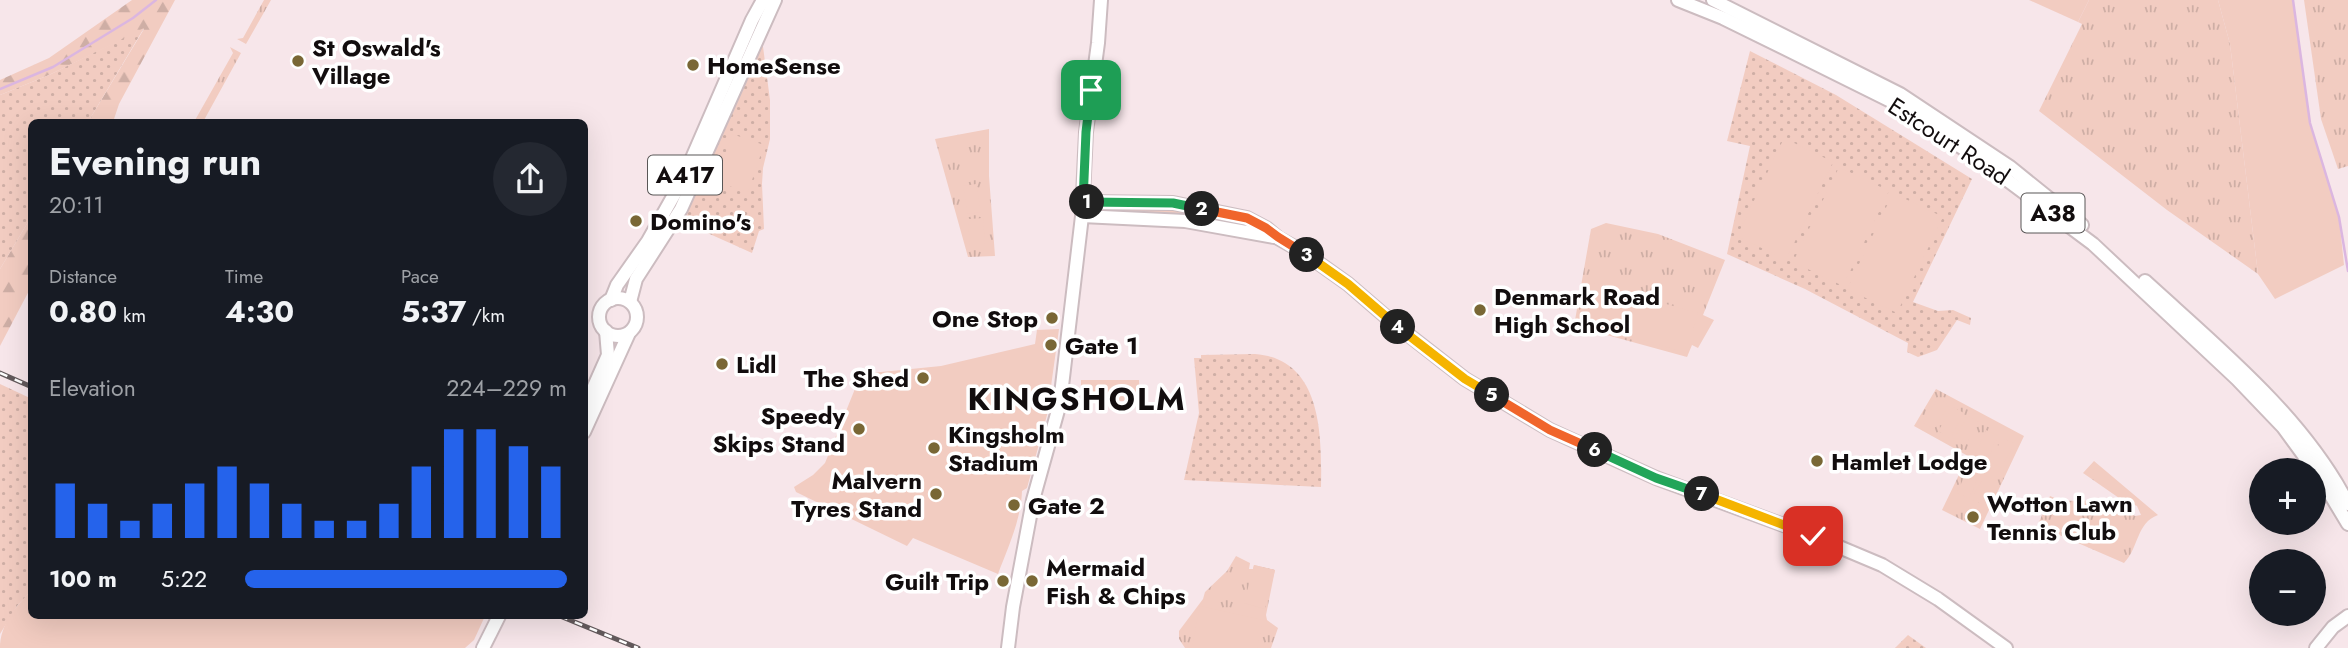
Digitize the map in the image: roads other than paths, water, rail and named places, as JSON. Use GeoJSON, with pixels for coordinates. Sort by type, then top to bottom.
{"type":"FeatureCollection","features":[{"type":"Feature","properties":{"kind":"main road","name":"A417"},"geometry":{"type":"LineString","coordinates":[[588,400],[608,355],[606,331],[600,317],[603,306],[611,300],[617,285],[674,198],[763,0]]}},
{"type":"Feature","properties":{"kind":"main road","name":"A417"},"geometry":{"type":"LineString","coordinates":[[588,423],[629,332],[636,323],[637,316],[630,302],[636,279],[681,209],[775,0]]}},
{"type":"Feature","properties":{"kind":"main road"},"geometry":{"type":"LineString","coordinates":[[1008,648],[1033,500],[1059,403],[1082,216],[1086,132],[1101,0]]}},
{"type":"Feature","properties":{"kind":"main road","name":"Estcourt Road"},"geometry":{"type":"LineString","coordinates":[[1678,0],[1723,18],[1895,103],[1979,159],[2093,244],[2237,379],[2283,427],[2321,479],[2348,524]]}},
{"type":"Feature","properties":{"kind":"main road","name":"Estcourt Road"},"geometry":{"type":"LineString","coordinates":[[1713,0],[1900,94],[2010,167],[2100,239],[2245,372],[2290,421],[2348,503]]}},
{"type":"Feature","properties":{"kind":"main road"},"geometry":{"type":"LineString","coordinates":[[1083,202],[1173,203],[1247,218],[1303,252],[1348,284],[1465,379],[1550,430],[1656,478],[1813,536],[1882,565],[1938,599],[2006,648]]}},
{"type":"Feature","properties":{"kind":"main road"},"geometry":{"type":"LineString","coordinates":[[1082,216],[1185,221],[1278,237]]}},
{"type":"Feature","properties":{"kind":"main road"},"geometry":{"type":"LineString","coordinates":[[611,300],[619,298],[630,302]]}},
{"type":"Feature","properties":{"kind":"main road"},"geometry":{"type":"LineString","coordinates":[[606,331],[616,336],[629,332]]}},
{"type":"Feature","properties":{"kind":"main road"},"geometry":{"type":"LineString","coordinates":[[2316,648],[2333,627],[2348,616]]}},
{"type":"Feature","properties":{"kind":"main road"},"geometry":{"type":"LineString","coordinates":[[483,648],[498,619]]}},
{"type":"Feature","properties":{"kind":"waterway"},"geometry":{"type":"LineString","coordinates":[[0,89],[53,67],[133,18],[156,0]]}},
{"type":"Feature","properties":{"kind":"waterway"},"geometry":{"type":"LineString","coordinates":[[2293,0],[2310,123],[2339,217],[2348,271]]}},
{"type":"Feature","properties":{"kind":"railway"},"geometry":{"type":"LineString","coordinates":[[0,373],[28,385]]}},
{"type":"Feature","properties":{"kind":"railway"},"geometry":{"type":"LineString","coordinates":[[567,619],[638,648]]}},
{"type":"Feature","properties":{"kind":"place","name":"St Oswald's Village"},"geometry":{"type":"Point","coordinates":[298,61]}},
{"type":"Feature","properties":{"kind":"place","name":"HomeSense"},"geometry":{"type":"Point","coordinates":[693,65]}},
{"type":"Feature","properties":{"kind":"place","name":"Domino's"},"geometry":{"type":"Point","coordinates":[636,221]}},
{"type":"Feature","properties":{"kind":"place","name":"Denmark Road High School"},"geometry":{"type":"Point","coordinates":[1480,310]}},
{"type":"Feature","properties":{"kind":"place","name":"One Stop"},"geometry":{"type":"Point","coordinates":[1052,318]}},
{"type":"Feature","properties":{"kind":"place","name":"Gate 1"},"geometry":{"type":"Point","coordinates":[1051,345]}},
{"type":"Feature","properties":{"kind":"place","name":"Lidl"},"geometry":{"type":"Point","coordinates":[722,364]}},
{"type":"Feature","properties":{"kind":"place","name":"The Shed"},"geometry":{"type":"Point","coordinates":[923,378]}},
{"type":"Feature","properties":{"kind":"place","name":"Speedy Skips Stand"},"geometry":{"type":"Point","coordinates":[859,429]}},
{"type":"Feature","properties":{"kind":"place","name":"Kingsholm Stadium"},"geometry":{"type":"Point","coordinates":[934,448]}},
{"type":"Feature","properties":{"kind":"place","name":"Hamlet Lodge"},"geometry":{"type":"Point","coordinates":[1817,461]}},
{"type":"Feature","properties":{"kind":"place","name":"Malvern Tyres Stand"},"geometry":{"type":"Point","coordinates":[936,494]}},
{"type":"Feature","properties":{"kind":"place","name":"Gate 2"},"geometry":{"type":"Point","coordinates":[1014,505]}},
{"type":"Feature","properties":{"kind":"place","name":"Wotton Lawn Tennis Club"},"geometry":{"type":"Point","coordinates":[1973,517]}},
{"type":"Feature","properties":{"kind":"place","name":"Guilt Trip"},"geometry":{"type":"Point","coordinates":[1003,581]}},
{"type":"Feature","properties":{"kind":"place","name":"Mermaid Fish & Chips"},"geometry":{"type":"Point","coordinates":[1032,581]}},
{"type":"Feature","properties":{"kind":"district","name":"KINGSHOLM"},"geometry":{"type":"Point","coordinates":[1077,399]}}]}
